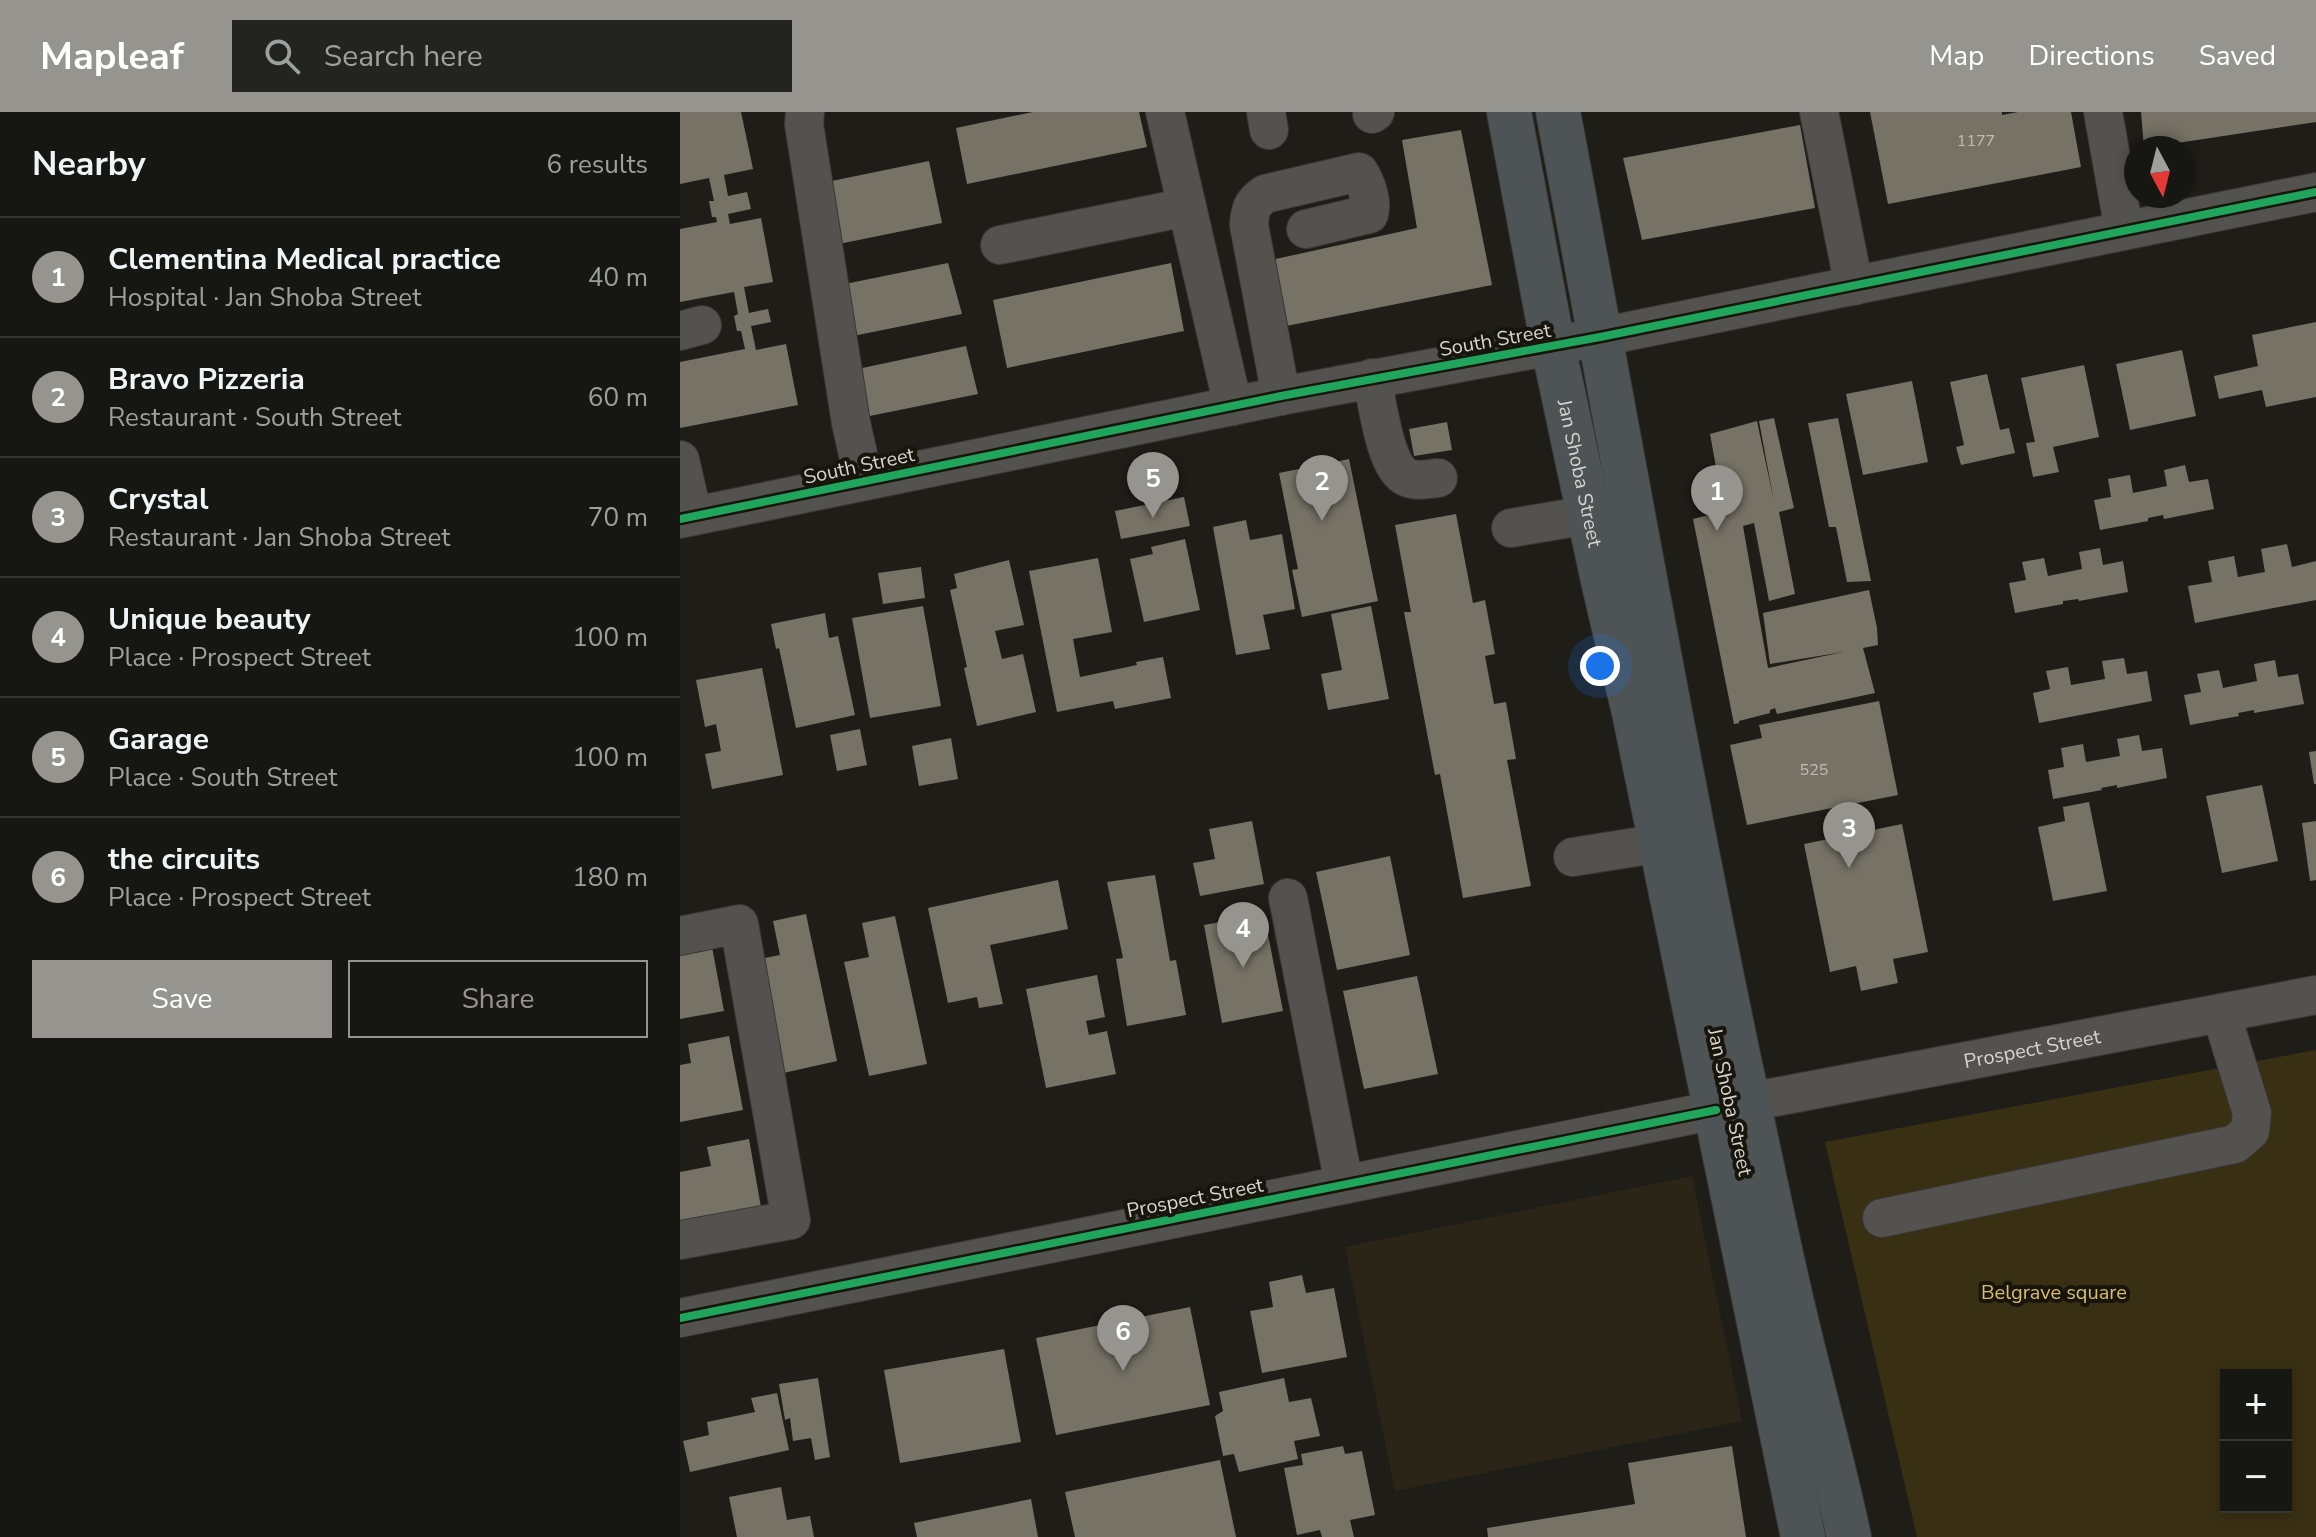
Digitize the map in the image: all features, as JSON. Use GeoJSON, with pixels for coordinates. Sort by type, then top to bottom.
{"type":"FeatureCollection","features":[{"type":"Feature","properties":{"kind":"main road","name":"Jan Shoba Street"},"geometry":{"type":"LineString","coordinates":[[1509,112],[1553,346],[1661,843],[1732,1106],[1792,1304],[1849,1537]]}},
{"type":"Feature","properties":{"kind":"main road","name":"Jan Shoba Street"},"geometry":{"type":"LineString","coordinates":[[1558,112],[1634,523],[1803,1537]]}},
{"type":"Feature","properties":{"kind":"street"},"geometry":{"type":"LineString","coordinates":[[805,112],[804,124],[848,408],[864,481]]}},
{"type":"Feature","properties":{"kind":"street"},"geometry":{"type":"LineString","coordinates":[[1165,112],[1233,406]]}},
{"type":"Feature","properties":{"kind":"street"},"geometry":{"type":"LineString","coordinates":[[1819,112],[1854,286]]}},
{"type":"Feature","properties":{"kind":"street"},"geometry":{"type":"LineString","coordinates":[[2103,112],[2124,230]]}},
{"type":"Feature","properties":{"kind":"street"},"geometry":{"type":"LineString","coordinates":[[1281,396],[1249,225],[1250,211],[1255,201],[1265,194],[1359,172],[1371,207],[1369,214],[1306,229]]}},
{"type":"Feature","properties":{"kind":"street","name":"South Street"},"geometry":{"type":"LineString","coordinates":[[687,517],[1281,396],[1600,337],[2316,192]]}},
{"type":"Feature","properties":{"kind":"street"},"geometry":{"type":"LineString","coordinates":[[1000,245],[1187,207]]}},
{"type":"Feature","properties":{"kind":"street"},"geometry":{"type":"LineString","coordinates":[[1372,378],[1394,465],[1407,478],[1438,478]]}},
{"type":"Feature","properties":{"kind":"street"},"geometry":{"type":"LineString","coordinates":[[680,460],[687,517]]}},
{"type":"Feature","properties":{"kind":"street"},"geometry":{"type":"LineString","coordinates":[[1511,528],[1589,515]]}},
{"type":"Feature","properties":{"kind":"street"},"geometry":{"type":"LineString","coordinates":[[1573,857],[1661,843]]}},
{"type":"Feature","properties":{"kind":"street"},"geometry":{"type":"LineString","coordinates":[[1288,898],[1344,1184]]}},
{"type":"Feature","properties":{"kind":"street"},"geometry":{"type":"LineString","coordinates":[[680,936],[739,924],[791,1220],[680,1240]]}},
{"type":"Feature","properties":{"kind":"street","name":"Prospect Street"},"geometry":{"type":"LineString","coordinates":[[680,1318],[1732,1106],[2316,995]]}},
{"type":"Feature","properties":{"kind":"street"},"geometry":{"type":"LineString","coordinates":[[1882,1218],[2235,1144],[2250,1131],[2252,1113],[2221,1013]]}},
{"type":"Feature","properties":{"kind":"shaded area"},"geometry":{"type":"Polygon","coordinates":[[[1692,1176],[1742,1421],[1395,1491],[1345,1247],[1692,1176]]]}},
{"type":"Feature","properties":{"kind":"green space","name":"Belgrave square"},"geometry":{"type":"Polygon","coordinates":[[[2316,1050],[2316,1537],[1917,1537],[1825,1142],[2316,1050]]]}},
{"type":"Feature","properties":{"kind":"building"},"geometry":{"type":"Polygon","coordinates":[[[680,112],[741,112],[753,169],[724,175],[728,196],[747,192],[751,209],[728,214],[730,224],[761,218],[773,282],[744,287],[749,313],[768,309],[771,322],[751,326],[756,350],[786,344],[798,405],[680,428],[680,362],[745,349],[734,316],[738,314],[734,292],[680,302],[680,229],[717,222],[716,217],[712,217],[709,201],[714,201],[709,178],[680,184],[680,112]]]}},
{"type":"Feature","properties":{"kind":"building"},"geometry":{"type":"Polygon","coordinates":[[[1033,112],[1139,112],[1147,147],[967,184],[956,128],[1033,112]]]}},
{"type":"Feature","properties":{"kind":"building"},"geometry":{"type":"Polygon","coordinates":[[[1870,112],[2002,112],[2002,115],[2071,112],[2081,167],[1888,204],[1870,112]]]}},
{"type":"Feature","properties":{"kind":"building"},"geometry":{"type":"Polygon","coordinates":[[[2141,112],[2316,112],[2316,122],[2196,140],[2196,136],[2143,136],[2141,112]]]}},
{"type":"Feature","properties":{"kind":"building"},"geometry":{"type":"Polygon","coordinates":[[[1800,125],[1815,208],[1642,240],[1623,158],[1800,125]]]}},
{"type":"Feature","properties":{"kind":"building"},"geometry":{"type":"Polygon","coordinates":[[[1461,130],[1492,285],[1266,330],[1253,264],[1417,228],[1402,140],[1461,130]]]}},
{"type":"Feature","properties":{"kind":"building"},"geometry":{"type":"Polygon","coordinates":[[[929,161],[942,223],[829,246],[817,184],[929,161]]]}},
{"type":"Feature","properties":{"kind":"building"},"geometry":{"type":"Polygon","coordinates":[[[948,263],[962,314],[848,337],[835,286],[948,263]]]}},
{"type":"Feature","properties":{"kind":"building"},"geometry":{"type":"Polygon","coordinates":[[[1171,263],[1184,331],[1007,368],[993,300],[1171,263]]]}},
{"type":"Feature","properties":{"kind":"building"},"geometry":{"type":"Polygon","coordinates":[[[2316,322],[2316,397],[2266,407],[2262,390],[2219,399],[2214,376],[2258,366],[2252,335],[2316,322]]]}},
{"type":"Feature","properties":{"kind":"building"},"geometry":{"type":"Polygon","coordinates":[[[966,346],[978,394],[865,417],[853,370],[966,346]]]}},
{"type":"Feature","properties":{"kind":"building"},"geometry":{"type":"Polygon","coordinates":[[[2182,350],[2196,416],[2130,430],[2116,364],[2182,350]]]}},
{"type":"Feature","properties":{"kind":"building"},"geometry":{"type":"Polygon","coordinates":[[[2084,365],[2099,437],[2053,447],[2059,472],[2033,477],[2026,443],[2035,442],[2021,378],[2084,365]]]}},
{"type":"Feature","properties":{"kind":"building"},"geometry":{"type":"Polygon","coordinates":[[[1987,374],[2000,430],[2009,428],[2015,453],[1961,465],[1956,447],[1964,445],[1950,382],[1987,374]]]}},
{"type":"Feature","properties":{"kind":"building"},"geometry":{"type":"Polygon","coordinates":[[[1912,381],[1928,462],[1863,475],[1846,394],[1912,381]]]}},
{"type":"Feature","properties":{"kind":"building"},"geometry":{"type":"Polygon","coordinates":[[[1774,418],[1794,508],[1779,512],[1795,594],[1769,601],[1754,523],[1743,526],[1768,668],[1843,652],[1770,664],[1763,613],[1869,590],[1878,645],[1863,648],[1875,693],[1777,714],[1775,708],[1770,713],[1734,724],[1693,519],[1724,511],[1710,434],[1757,421],[1774,502],[1759,421],[1774,418]]]}},
{"type":"Feature","properties":{"kind":"building"},"geometry":{"type":"Polygon","coordinates":[[[1838,418],[1871,581],[1847,582],[1836,527],[1829,527],[1808,423],[1838,418]]]}},
{"type":"Feature","properties":{"kind":"building"},"geometry":{"type":"Polygon","coordinates":[[[1447,422],[1452,450],[1414,456],[1409,429],[1447,422]]]}},
{"type":"Feature","properties":{"kind":"building"},"geometry":{"type":"Polygon","coordinates":[[[1349,459],[1378,601],[1302,617],[1292,570],[1298,569],[1279,473],[1349,459]]]}},
{"type":"Feature","properties":{"kind":"building"},"geometry":{"type":"Polygon","coordinates":[[[2185,465],[2189,482],[2208,479],[2214,509],[2164,519],[2163,515],[2100,530],[2094,500],[2111,497],[2108,479],[2130,475],[2133,493],[2167,486],[2164,470],[2185,465]]]}},
{"type":"Feature","properties":{"kind":"building"},"geometry":{"type":"Polygon","coordinates":[[[1184,497],[1190,526],[1121,539],[1115,511],[1184,497]]]}},
{"type":"Feature","properties":{"kind":"building"},"geometry":{"type":"Polygon","coordinates":[[[1456,514],[1473,603],[1485,600],[1495,654],[1485,656],[1494,704],[1506,702],[1516,759],[1507,760],[1531,886],[1463,898],[1440,774],[1435,775],[1404,612],[1411,612],[1395,525],[1456,514]]]}},
{"type":"Feature","properties":{"kind":"building"},"geometry":{"type":"Polygon","coordinates":[[[1246,520],[1250,540],[1282,534],[1295,609],[1263,615],[1270,649],[1236,655],[1213,527],[1246,520]]]}},
{"type":"Feature","properties":{"kind":"building"},"geometry":{"type":"Polygon","coordinates":[[[1185,539],[1200,610],[1144,622],[1130,559],[1153,554],[1151,547],[1185,539]]]}},
{"type":"Feature","properties":{"kind":"building"},"geometry":{"type":"Polygon","coordinates":[[[2287,544],[2292,567],[2316,561],[2316,600],[2195,623],[2188,586],[2212,582],[2208,561],[2234,556],[2238,577],[2265,572],[2261,549],[2287,544]]]}},
{"type":"Feature","properties":{"kind":"building"},"geometry":{"type":"Polygon","coordinates":[[[2100,548],[2103,565],[2123,561],[2128,592],[2063,601],[2063,604],[2015,613],[2009,583],[2026,580],[2022,562],[2044,558],[2048,576],[2082,569],[2079,552],[2100,548]]]}},
{"type":"Feature","properties":{"kind":"building"},"geometry":{"type":"Polygon","coordinates":[[[1098,558],[1112,632],[1073,639],[1080,677],[1163,657],[1171,698],[1115,709],[1113,701],[1057,712],[1029,571],[1098,558]]]}},
{"type":"Feature","properties":{"kind":"building"},"geometry":{"type":"Polygon","coordinates":[[[1009,560],[1024,625],[995,631],[1002,659],[1023,654],[1036,712],[977,726],[950,590],[957,588],[954,574],[1009,560]]]}},
{"type":"Feature","properties":{"kind":"building"},"geometry":{"type":"Polygon","coordinates":[[[921,567],[925,598],[883,604],[878,573],[921,567]]]}},
{"type":"Feature","properties":{"kind":"building"},"geometry":{"type":"Polygon","coordinates":[[[923,606],[941,706],[870,718],[852,618],[923,606]]]}},
{"type":"Feature","properties":{"kind":"building"},"geometry":{"type":"Polygon","coordinates":[[[1371,606],[1389,699],[1328,710],[1321,674],[1342,670],[1331,614],[1371,606]]]}},
{"type":"Feature","properties":{"kind":"building"},"geometry":{"type":"Polygon","coordinates":[[[825,613],[829,638],[838,636],[855,715],[796,728],[771,624],[825,613]]]}},
{"type":"Feature","properties":{"kind":"building"},"geometry":{"type":"Polygon","coordinates":[[[2124,658],[2127,674],[2147,671],[2152,701],[2039,723],[2033,693],[2050,689],[2046,671],[2068,667],[2071,685],[2105,679],[2102,661],[2124,658]]]}},
{"type":"Feature","properties":{"kind":"building"},"geometry":{"type":"Polygon","coordinates":[[[2275,660],[2278,677],[2298,674],[2304,704],[2254,713],[2254,710],[2238,713],[2239,716],[2190,725],[2184,695],[2201,692],[2197,674],[2219,670],[2223,688],[2257,681],[2254,664],[2275,660]]]}},
{"type":"Feature","properties":{"kind":"building"},"geometry":{"type":"Polygon","coordinates":[[[762,668],[783,775],[712,789],[705,754],[721,751],[716,724],[705,727],[696,680],[762,668]]]}},
{"type":"Feature","properties":{"kind":"building"},"geometry":{"type":"Polygon","coordinates":[[[1879,701],[1898,795],[1747,825],[1730,745],[1762,738],[1759,725],[1879,701]]]}},
{"type":"Feature","properties":{"kind":"building"},"geometry":{"type":"Polygon","coordinates":[[[860,729],[867,765],[837,771],[830,735],[860,729]]]}},
{"type":"Feature","properties":{"kind":"building"},"geometry":{"type":"Polygon","coordinates":[[[2139,735],[2142,751],[2162,748],[2167,778],[2053,799],[2048,770],[2064,767],[2061,748],[2083,744],[2086,762],[2120,756],[2117,739],[2139,735]]]}},
{"type":"Feature","properties":{"kind":"building"},"geometry":{"type":"Polygon","coordinates":[[[951,738],[958,779],[919,786],[912,746],[951,738]]]}},
{"type":"Feature","properties":{"kind":"building"},"geometry":{"type":"Polygon","coordinates":[[[2316,751],[2316,784],[2314,784],[2309,752],[2316,751]]]}},
{"type":"Feature","properties":{"kind":"building"},"geometry":{"type":"Polygon","coordinates":[[[2262,785],[2278,861],[2222,873],[2206,796],[2262,785]]]}},
{"type":"Feature","properties":{"kind":"building"},"geometry":{"type":"Polygon","coordinates":[[[2089,802],[2107,891],[2053,901],[2038,827],[2065,821],[2063,807],[2089,802]]]}},
{"type":"Feature","properties":{"kind":"building"},"geometry":{"type":"Polygon","coordinates":[[[1252,821],[1264,884],[1200,896],[1193,863],[1215,859],[1209,829],[1252,821]]]}},
{"type":"Feature","properties":{"kind":"building"},"geometry":{"type":"Polygon","coordinates":[[[2316,821],[2316,880],[2310,881],[2302,823],[2316,821]]]}},
{"type":"Feature","properties":{"kind":"building"},"geometry":{"type":"Polygon","coordinates":[[[1902,824],[1928,952],[1893,959],[1898,983],[1861,991],[1856,966],[1830,972],[1804,844],[1902,824]]]}},
{"type":"Feature","properties":{"kind":"building"},"geometry":{"type":"Polygon","coordinates":[[[1390,856],[1410,955],[1337,970],[1316,872],[1390,856]]]}},
{"type":"Feature","properties":{"kind":"building"},"geometry":{"type":"Polygon","coordinates":[[[1155,875],[1170,961],[1176,960],[1186,1015],[1127,1026],[1116,959],[1123,958],[1107,882],[1155,875]]]}},
{"type":"Feature","properties":{"kind":"building"},"geometry":{"type":"Polygon","coordinates":[[[1058,880],[1068,929],[990,945],[1003,1004],[979,1008],[977,997],[948,1003],[928,908],[1058,880]]]}},
{"type":"Feature","properties":{"kind":"building"},"geometry":{"type":"Polygon","coordinates":[[[806,914],[837,1061],[779,1074],[755,960],[780,955],[773,921],[806,914]]]}},
{"type":"Feature","properties":{"kind":"building"},"geometry":{"type":"Polygon","coordinates":[[[1264,914],[1283,1011],[1222,1023],[1204,925],[1264,914]]]}},
{"type":"Feature","properties":{"kind":"building"},"geometry":{"type":"Polygon","coordinates":[[[895,916],[927,1064],[869,1076],[844,962],[869,957],[862,923],[895,916]]]}},
{"type":"Feature","properties":{"kind":"building"},"geometry":{"type":"Polygon","coordinates":[[[710,936],[724,1011],[680,1019],[680,942],[710,936]]]}},
{"type":"Feature","properties":{"kind":"building"},"geometry":{"type":"Polygon","coordinates":[[[1097,975],[1105,1017],[1086,1021],[1089,1035],[1107,1031],[1116,1074],[1046,1088],[1026,989],[1097,975]]]}},
{"type":"Feature","properties":{"kind":"building"},"geometry":{"type":"Polygon","coordinates":[[[1417,976],[1438,1074],[1364,1089],[1343,991],[1417,976]]]}},
{"type":"Feature","properties":{"kind":"building"},"geometry":{"type":"Polygon","coordinates":[[[729,1036],[743,1110],[680,1122],[680,1065],[691,1063],[688,1044],[729,1036]]]}},
{"type":"Feature","properties":{"kind":"building"},"geometry":{"type":"Polygon","coordinates":[[[749,1139],[762,1213],[680,1229],[680,1172],[711,1166],[707,1147],[749,1139]]]}},
{"type":"Feature","properties":{"kind":"building"},"geometry":{"type":"Polygon","coordinates":[[[1302,1275],[1306,1293],[1334,1288],[1347,1357],[1262,1373],[1250,1311],[1273,1307],[1269,1282],[1302,1275]]]}},
{"type":"Feature","properties":{"kind":"building"},"geometry":{"type":"Polygon","coordinates":[[[1190,1307],[1210,1405],[1056,1435],[1036,1338],[1190,1307]]]}},
{"type":"Feature","properties":{"kind":"building"},"geometry":{"type":"Polygon","coordinates":[[[1004,1349],[1021,1442],[900,1463],[884,1370],[1004,1349]]]}},
{"type":"Feature","properties":{"kind":"building"},"geometry":{"type":"Polygon","coordinates":[[[818,1378],[830,1457],[815,1460],[811,1438],[793,1441],[790,1418],[785,1420],[779,1384],[818,1378]]]}},
{"type":"Feature","properties":{"kind":"building"},"geometry":{"type":"Polygon","coordinates":[[[1284,1378],[1289,1402],[1311,1398],[1320,1436],[1294,1441],[1298,1459],[1239,1472],[1234,1454],[1223,1456],[1215,1416],[1223,1411],[1219,1392],[1284,1378]]]}},
{"type":"Feature","properties":{"kind":"building"},"geometry":{"type":"Polygon","coordinates":[[[777,1393],[789,1450],[690,1472],[683,1441],[709,1435],[707,1422],[755,1412],[751,1398],[777,1393]]]}},
{"type":"Feature","properties":{"kind":"building"},"geometry":{"type":"Polygon","coordinates":[[[1343,1446],[1345,1454],[1362,1451],[1375,1515],[1350,1520],[1354,1537],[1322,1537],[1320,1530],[1297,1535],[1284,1468],[1303,1465],[1301,1454],[1343,1446]]]}},
{"type":"Feature","properties":{"kind":"building"},"geometry":{"type":"Polygon","coordinates":[[[1732,1446],[1746,1537],[1488,1537],[1487,1528],[1635,1504],[1628,1463],[1732,1446]]]}},
{"type":"Feature","properties":{"kind":"building"},"geometry":{"type":"Polygon","coordinates":[[[1220,1460],[1236,1537],[1075,1537],[1065,1492],[1220,1460]]]}},
{"type":"Feature","properties":{"kind":"building"},"geometry":{"type":"Polygon","coordinates":[[[781,1487],[787,1520],[810,1516],[814,1537],[737,1537],[729,1497],[781,1487]]]}},
{"type":"Feature","properties":{"kind":"building"},"geometry":{"type":"Polygon","coordinates":[[[1031,1499],[1038,1537],[917,1537],[914,1523],[1031,1499]]]}},
{"type":"Feature","properties":{"kind":"cycle path"},"geometry":{"type":"LineString","coordinates":[[680,519],[1281,396],[1600,337],[2316,192]]}},
{"type":"Feature","properties":{"kind":"cycle path"},"geometry":{"type":"LineString","coordinates":[[680,1318],[1716,1110]]}},
{"type":"Feature","properties":{"kind":"place","name":"Garage"},"geometry":{"type":"Point","coordinates":[1153,518]}},
{"type":"Feature","properties":{"kind":"place","name":"Bravo Pizzeria"},"geometry":{"type":"Point","coordinates":[1322,521]}},
{"type":"Feature","properties":{"kind":"place","name":"Clementina Medical practice"},"geometry":{"type":"Point","coordinates":[1717,531]}},
{"type":"Feature","properties":{"kind":"place","name":"Crystal"},"geometry":{"type":"Point","coordinates":[1849,868]}},
{"type":"Feature","properties":{"kind":"place","name":"Unique beauty"},"geometry":{"type":"Point","coordinates":[1243,968]}},
{"type":"Feature","properties":{"kind":"place","name":"the circuits"},"geometry":{"type":"Point","coordinates":[1123,1371]}}]}
